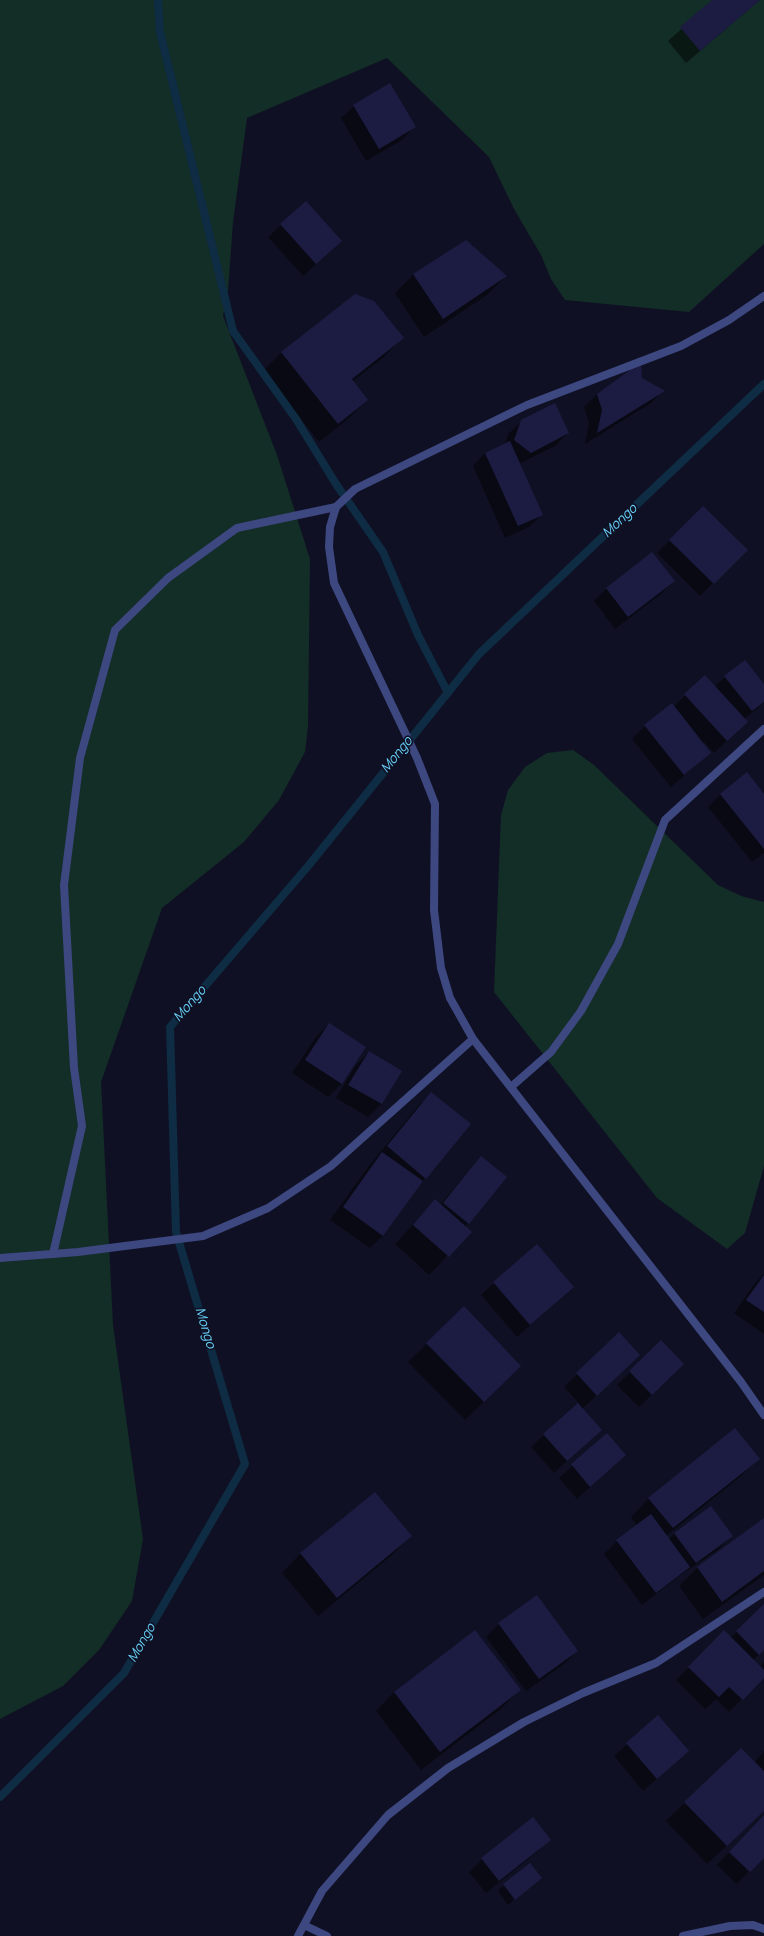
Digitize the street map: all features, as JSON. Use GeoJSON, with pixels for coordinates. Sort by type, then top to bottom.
{"type":"FeatureCollection","features":[{"type":"Feature","properties":{"kind":"street"},"geometry":{"type":"LineString","coordinates":[[764,296],[729,320],[681,346],[526,405],[355,489],[338,505],[330,527],[328,547],[334,583],[416,758],[435,804],[434,910],[441,968],[450,998],[473,1039],[741,1382],[764,1415]]}},
{"type":"Feature","properties":{"kind":"street"},"geometry":{"type":"LineString","coordinates":[[53,1254],[82,1126],[74,1068],[64,885],[80,758],[115,630],[168,578],[236,528],[338,505]]}},
{"type":"Feature","properties":{"kind":"street"},"geometry":{"type":"LineString","coordinates":[[511,1087],[551,1052],[581,1011],[618,944],[665,820],[764,729]]}},
{"type":"Feature","properties":{"kind":"street"},"geometry":{"type":"LineString","coordinates":[[0,1258],[78,1252],[202,1236],[268,1208],[331,1166],[473,1039]]}},
{"type":"Feature","properties":{"kind":"street"},"geometry":{"type":"LineString","coordinates":[[298,1936],[308,1914],[322,1891],[388,1815],[448,1768],[524,1722],[583,1693],[656,1663],[764,1592]]}},
{"type":"Feature","properties":{"kind":"street"},"geometry":{"type":"LineString","coordinates":[[304,1925],[327,1936]]}},
{"type":"Feature","properties":{"kind":"street"},"geometry":{"type":"LineString","coordinates":[[683,1936],[730,1926],[753,1925],[764,1928]]}},
{"type":"Feature","properties":{"kind":"green space"},"geometry":{"type":"Polygon","coordinates":[[[0,0],[764,0],[764,244],[689,312],[565,300],[551,279],[541,255],[514,209],[489,157],[387,58],[247,118],[233,222],[228,291],[223,316],[277,455],[310,559],[308,726],[305,752],[279,800],[244,842],[162,908],[101,1082],[113,1325],[143,1539],[132,1601],[99,1650],[63,1686],[0,1719],[0,0]]]}},
{"type":"Feature","properties":{"kind":"green space"},"geometry":{"type":"Polygon","coordinates":[[[573,750],[594,765],[718,885],[741,896],[764,902],[764,1166],[745,1233],[727,1249],[657,1198],[494,992],[501,815],[508,790],[525,767],[547,753],[573,750]]]}},
{"type":"Feature","properties":{"kind":"building"},"geometry":{"type":"Polygon","coordinates":[[[712,0],[760,0],[700,51],[680,27],[712,0]]]}},
{"type":"Feature","properties":{"kind":"building"},"geometry":{"type":"Polygon","coordinates":[[[390,83],[416,127],[379,149],[353,105],[390,83]]]}},
{"type":"Feature","properties":{"kind":"building"},"geometry":{"type":"Polygon","coordinates":[[[306,201],[342,241],[316,264],[280,224],[306,201]]]}},
{"type":"Feature","properties":{"kind":"building"},"geometry":{"type":"Polygon","coordinates":[[[466,240],[507,276],[443,319],[413,274],[466,240]]]}},
{"type":"Feature","properties":{"kind":"building"},"geometry":{"type":"Polygon","coordinates":[[[355,294],[374,301],[404,338],[352,379],[368,400],[338,424],[281,352],[355,294]]]}},
{"type":"Feature","properties":{"kind":"building"},"geometry":{"type":"Polygon","coordinates":[[[641,362],[642,378],[665,391],[597,433],[602,410],[597,394],[641,362]]]}},
{"type":"Feature","properties":{"kind":"building"},"geometry":{"type":"Polygon","coordinates":[[[555,403],[569,433],[531,453],[514,440],[521,420],[555,403]]]}},
{"type":"Feature","properties":{"kind":"building"},"geometry":{"type":"Polygon","coordinates":[[[510,441],[543,515],[518,526],[485,453],[510,441]]]}},
{"type":"Feature","properties":{"kind":"building"},"geometry":{"type":"Polygon","coordinates":[[[703,506],[748,550],[714,584],[669,540],[703,506]]]}},
{"type":"Feature","properties":{"kind":"building"},"geometry":{"type":"Polygon","coordinates":[[[652,552],[675,581],[628,617],[606,588],[652,552]]]}},
{"type":"Feature","properties":{"kind":"building"},"geometry":{"type":"Polygon","coordinates":[[[745,660],[764,684],[764,702],[752,711],[724,676],[745,660]]]}},
{"type":"Feature","properties":{"kind":"building"},"geometry":{"type":"Polygon","coordinates":[[[705,675],[748,722],[727,741],[684,694],[705,675]]]}},
{"type":"Feature","properties":{"kind":"building"},"geometry":{"type":"Polygon","coordinates":[[[672,703],[711,753],[684,775],[644,725],[672,703]]]}},
{"type":"Feature","properties":{"kind":"building"},"geometry":{"type":"Polygon","coordinates":[[[747,772],[764,794],[764,849],[720,794],[747,772]]]}},
{"type":"Feature","properties":{"kind":"building"},"geometry":{"type":"Polygon","coordinates":[[[329,1023],[366,1047],[342,1084],[305,1060],[329,1023]]]}},
{"type":"Feature","properties":{"kind":"building"},"geometry":{"type":"Polygon","coordinates":[[[369,1051],[402,1071],[382,1104],[348,1085],[369,1051]]]}},
{"type":"Feature","properties":{"kind":"building"},"geometry":{"type":"Polygon","coordinates":[[[431,1092],[471,1124],[426,1179],[387,1146],[431,1092]]]}},
{"type":"Feature","properties":{"kind":"building"},"geometry":{"type":"Polygon","coordinates":[[[382,1152],[423,1181],[383,1236],[343,1207],[382,1152]]]}},
{"type":"Feature","properties":{"kind":"building"},"geometry":{"type":"Polygon","coordinates":[[[481,1156],[507,1177],[469,1224],[443,1203],[481,1156]]]}},
{"type":"Feature","properties":{"kind":"building"},"geometry":{"type":"Polygon","coordinates":[[[435,1199],[472,1232],[449,1257],[413,1225],[435,1199]]]}},
{"type":"Feature","properties":{"kind":"building"},"geometry":{"type":"Polygon","coordinates":[[[537,1244],[574,1287],[530,1325],[493,1282],[537,1244]]]}},
{"type":"Feature","properties":{"kind":"building"},"geometry":{"type":"Polygon","coordinates":[[[764,1275],[764,1312],[746,1300],[764,1275]]]}},
{"type":"Feature","properties":{"kind":"building"},"geometry":{"type":"Polygon","coordinates":[[[464,1306],[521,1366],[484,1402],[426,1343],[464,1306]]]}},
{"type":"Feature","properties":{"kind":"building"},"geometry":{"type":"Polygon","coordinates":[[[619,1332],[640,1355],[597,1396],[576,1373],[619,1332]]]}},
{"type":"Feature","properties":{"kind":"building"},"geometry":{"type":"Polygon","coordinates":[[[661,1340],[684,1364],[652,1395],[629,1371],[661,1340]]]}},
{"type":"Feature","properties":{"kind":"building"},"geometry":{"type":"Polygon","coordinates":[[[578,1403],[602,1430],[567,1461],[543,1434],[578,1403]]]}},
{"type":"Feature","properties":{"kind":"building"},"geometry":{"type":"Polygon","coordinates":[[[735,1428],[760,1459],[673,1528],[648,1498],[735,1428]]]}},
{"type":"Feature","properties":{"kind":"building"},"geometry":{"type":"Polygon","coordinates":[[[607,1433],[626,1455],[590,1487],[571,1464],[607,1433]]]}},
{"type":"Feature","properties":{"kind":"building"},"geometry":{"type":"Polygon","coordinates":[[[375,1492],[412,1536],[337,1598],[300,1553],[375,1492]]]}},
{"type":"Feature","properties":{"kind":"building"},"geometry":{"type":"Polygon","coordinates":[[[711,1506],[733,1536],[696,1563],[674,1533],[711,1506]]]}},
{"type":"Feature","properties":{"kind":"building"},"geometry":{"type":"Polygon","coordinates":[[[651,1514],[690,1567],[656,1593],[616,1540],[651,1514]]]}},
{"type":"Feature","properties":{"kind":"building"},"geometry":{"type":"Polygon","coordinates":[[[764,1518],[764,1571],[722,1602],[697,1567],[764,1518]]]}},
{"type":"Feature","properties":{"kind":"building"},"geometry":{"type":"Polygon","coordinates":[[[537,1595],[578,1651],[539,1679],[498,1623],[537,1595]]]}},
{"type":"Feature","properties":{"kind":"building"},"geometry":{"type":"Polygon","coordinates":[[[764,1604],[764,1650],[759,1655],[736,1631],[764,1604]]]}},
{"type":"Feature","properties":{"kind":"building"},"geometry":{"type":"Polygon","coordinates":[[[475,1630],[521,1690],[440,1752],[394,1692],[475,1630]]]}},
{"type":"Feature","properties":{"kind":"building"},"geometry":{"type":"Polygon","coordinates":[[[724,1630],[764,1670],[764,1678],[743,1700],[729,1687],[719,1697],[688,1667],[724,1630]]]}},
{"type":"Feature","properties":{"kind":"building"},"geometry":{"type":"Polygon","coordinates":[[[658,1715],[689,1751],[657,1779],[626,1743],[658,1715]]]}},
{"type":"Feature","properties":{"kind":"building"},"geometry":{"type":"Polygon","coordinates":[[[741,1748],[764,1771],[764,1811],[727,1846],[684,1802],[741,1748]]]}},
{"type":"Feature","properties":{"kind":"building"},"geometry":{"type":"Polygon","coordinates":[[[764,1815],[764,1858],[750,1872],[729,1852],[764,1815]]]}},
{"type":"Feature","properties":{"kind":"building"},"geometry":{"type":"Polygon","coordinates":[[[533,1817],[551,1840],[499,1881],[481,1858],[533,1817]]]}},
{"type":"Feature","properties":{"kind":"building"},"geometry":{"type":"Polygon","coordinates":[[[530,1863],[542,1878],[515,1900],[503,1884],[530,1863]]]}},
{"type":"Feature","properties":{"kind":"waterway"},"geometry":{"type":"LineString","coordinates":[[158,0],[160,32],[233,331],[296,419],[336,484],[383,552],[418,635],[448,693]]}},
{"type":"Feature","properties":{"kind":"waterway","name":"Mongo"},"geometry":{"type":"LineString","coordinates":[[0,1797],[124,1673],[245,1464],[176,1232],[170,1027],[309,865],[479,654],[764,384]]}}]}
